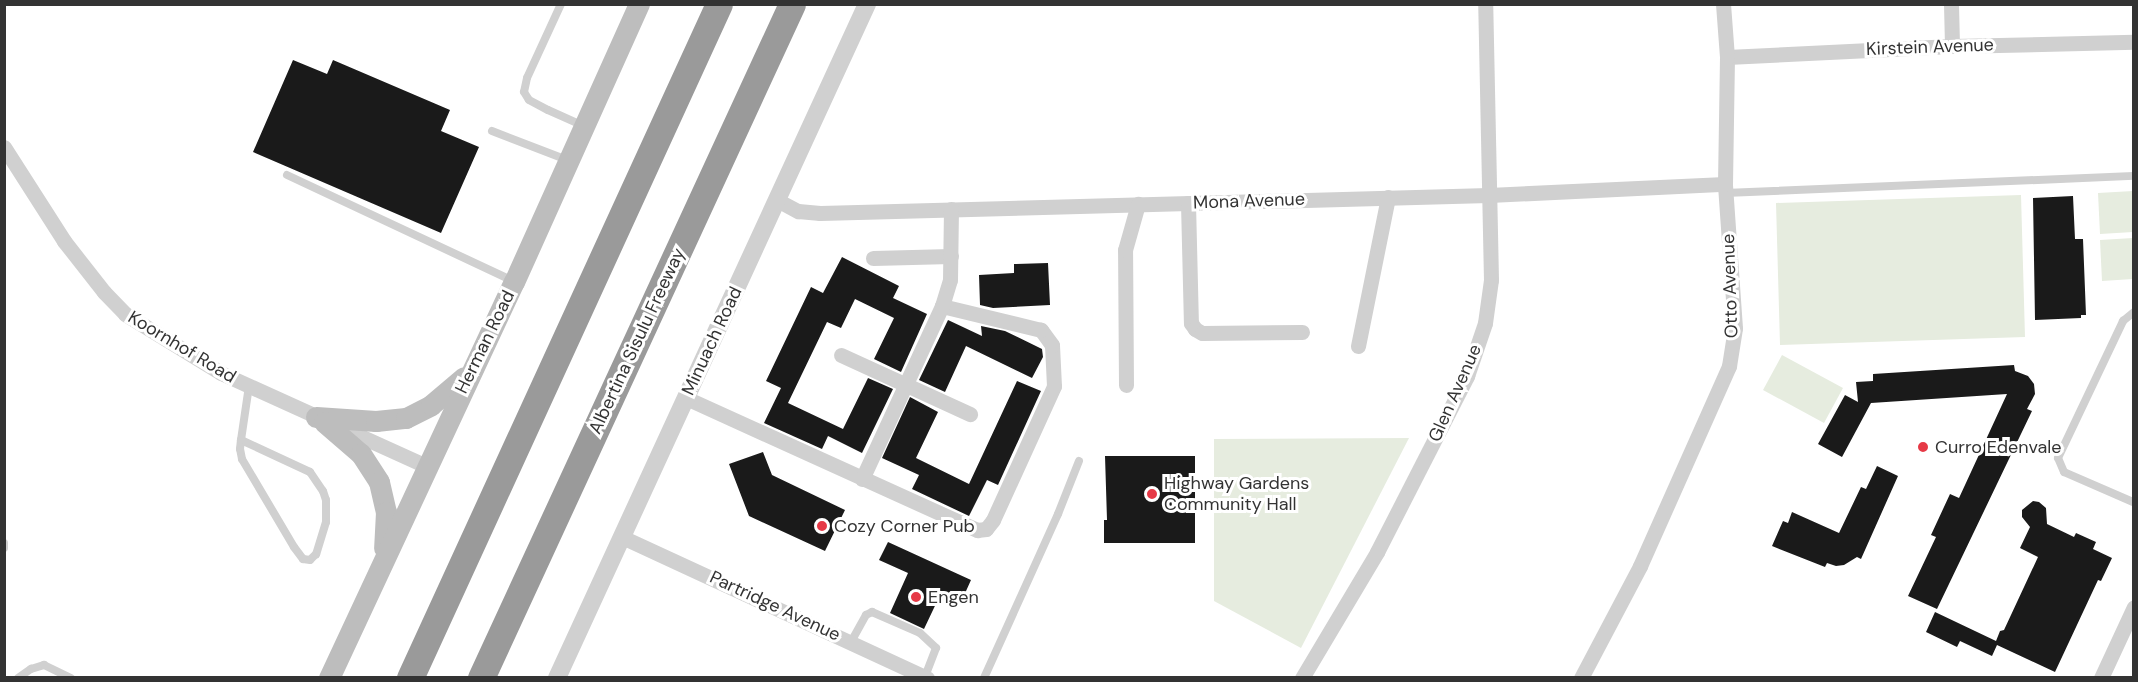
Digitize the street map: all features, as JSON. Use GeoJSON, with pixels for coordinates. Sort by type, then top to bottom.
{"type":"FeatureCollection","features":[{"type":"Feature","properties":{"kind":"highway"},"geometry":{"type":"LineString","coordinates":[[410,678],[719,4]]}},
{"type":"Feature","properties":{"kind":"highway","name":"Albertina Sisulu Freeway"},"geometry":{"type":"LineString","coordinates":[[481,678],[792,4]]}},
{"type":"Feature","properties":{"kind":"main road","name":"Herman Road"},"geometry":{"type":"LineString","coordinates":[[329,678],[426,466],[514,282],[639,4]]}},
{"type":"Feature","properties":{"kind":"main road"},"geometry":{"type":"LineString","coordinates":[[320,420],[376,421],[406,418],[431,405],[470,372]]}},
{"type":"Feature","properties":{"kind":"main road"},"geometry":{"type":"LineString","coordinates":[[320,420],[361,454],[379,483],[386,512],[383,560]]}},
{"type":"Feature","properties":{"kind":"street","name":"Minuach Road"},"geometry":{"type":"LineString","coordinates":[[557,678],[867,4]]}},
{"type":"Feature","properties":{"kind":"street","name":"Glen Avenue"},"geometry":{"type":"LineString","coordinates":[[1302,678],[1377,552],[1467,376],[1485,323],[1491,280],[1485,4]]}},
{"type":"Feature","properties":{"kind":"street","name":"Otto Avenue"},"geometry":{"type":"LineString","coordinates":[[1581,678],[1640,566],[1729,366],[1736,328],[1725,189],[1727,57],[1723,4]]}},
{"type":"Feature","properties":{"kind":"street"},"geometry":{"type":"LineString","coordinates":[[1951,4],[1952,46]]}},
{"type":"Feature","properties":{"kind":"street","name":"Kirstein Avenue"},"geometry":{"type":"LineString","coordinates":[[1727,57],[1952,46],[2133,42]]}},
{"type":"Feature","properties":{"kind":"street","name":"Koornhof Road"},"geometry":{"type":"LineString","coordinates":[[4,147],[64,241],[104,292],[125,314],[181,350],[249,386],[426,466]]}},
{"type":"Feature","properties":{"kind":"street","name":"Mona Avenue"},"geometry":{"type":"LineString","coordinates":[[777,200],[788,208],[808,213],[1725,189]]}},
{"type":"Feature","properties":{"kind":"street"},"geometry":{"type":"LineString","coordinates":[[1358,346],[1388,197]]}},
{"type":"Feature","properties":{"kind":"street"},"geometry":{"type":"LineString","coordinates":[[1188,203],[1191,323],[1195,329],[1202,333],[1302,332]]}},
{"type":"Feature","properties":{"kind":"street"},"geometry":{"type":"LineString","coordinates":[[1126,385],[1125,250],[1138,204]]}},
{"type":"Feature","properties":{"kind":"street"},"geometry":{"type":"LineString","coordinates":[[862,479],[942,306],[950,280],[951,209]]}},
{"type":"Feature","properties":{"kind":"street"},"geometry":{"type":"LineString","coordinates":[[873,258],[951,256]]}},
{"type":"Feature","properties":{"kind":"street"},"geometry":{"type":"LineString","coordinates":[[686,398],[862,479],[981,531],[986,530],[993,520],[1054,386],[1052,345],[1041,330],[942,306]]}},
{"type":"Feature","properties":{"kind":"street"},"geometry":{"type":"LineString","coordinates":[[841,355],[970,414]]}},
{"type":"Feature","properties":{"kind":"street","name":"Partridge Avenue"},"geometry":{"type":"LineString","coordinates":[[622,537],[926,677]]}},
{"type":"Feature","properties":{"kind":"street"},"geometry":{"type":"LineString","coordinates":[[2101,678],[2133,607]]}},
{"type":"Feature","properties":{"kind":"lane"},"geometry":{"type":"LineString","coordinates":[[561,4],[524,89],[527,97],[548,111],[583,126]]}},
{"type":"Feature","properties":{"kind":"lane"},"geometry":{"type":"LineString","coordinates":[[492,131],[569,160]]}},
{"type":"Feature","properties":{"kind":"lane"},"geometry":{"type":"LineString","coordinates":[[287,175],[514,282]]}},
{"type":"Feature","properties":{"kind":"lane"},"geometry":{"type":"LineString","coordinates":[[1725,189],[2133,176]]}},
{"type":"Feature","properties":{"kind":"lane"},"geometry":{"type":"LineString","coordinates":[[2133,312],[2123,321],[2058,458],[2064,472],[2133,502]]}},
{"type":"Feature","properties":{"kind":"lane"},"geometry":{"type":"LineString","coordinates":[[241,440],[304,469],[320,486],[326,500],[326,522],[316,554],[310,560],[303,559],[245,466],[240,449],[241,440],[249,386]]}},
{"type":"Feature","properties":{"kind":"lane"},"geometry":{"type":"LineString","coordinates":[[984,678],[1053,525],[1079,461]]}},
{"type":"Feature","properties":{"kind":"lane"},"geometry":{"type":"LineString","coordinates":[[4,543],[4,548]]}},
{"type":"Feature","properties":{"kind":"lane"},"geometry":{"type":"LineString","coordinates":[[851,642],[866,615],[872,612],[920,633],[936,648],[926,677]]}},
{"type":"Feature","properties":{"kind":"lane"},"geometry":{"type":"LineString","coordinates":[[18,678],[31,669],[44,665],[71,678]]}},
{"type":"Feature","properties":{"kind":"shaded area"},"geometry":{"type":"Polygon","coordinates":[[[2133,191],[2133,232],[2100,234],[2098,193],[2133,191]]]}},
{"type":"Feature","properties":{"kind":"shaded area"},"geometry":{"type":"Polygon","coordinates":[[[2021,195],[2025,337],[1780,345],[1776,203],[2021,195]]]}},
{"type":"Feature","properties":{"kind":"shaded area"},"geometry":{"type":"Polygon","coordinates":[[[2133,238],[2133,279],[2102,281],[2100,240],[2133,238]]]}},
{"type":"Feature","properties":{"kind":"shaded area"},"geometry":{"type":"Polygon","coordinates":[[[1782,355],[1843,388],[1824,423],[1763,390],[1782,355]]]}},
{"type":"Feature","properties":{"kind":"shaded area"},"geometry":{"type":"Polygon","coordinates":[[[1409,438],[1301,648],[1214,601],[1214,439],[1409,438]]]}},
{"type":"Feature","properties":{"kind":"building"},"geometry":{"type":"Polygon","coordinates":[[[293,60],[327,74],[333,60],[450,110],[441,131],[479,147],[441,233],[253,152],[293,60]]]}},
{"type":"Feature","properties":{"kind":"building"},"geometry":{"type":"Polygon","coordinates":[[[2073,196],[2075,239],[2083,239],[2086,315],[2081,315],[2081,318],[2035,320],[2033,198],[2073,196]]]}},
{"type":"Feature","properties":{"kind":"building"},"geometry":{"type":"Polygon","coordinates":[[[842,257],[899,286],[893,298],[927,314],[901,372],[874,359],[894,318],[855,299],[841,328],[827,322],[788,403],[843,429],[868,378],[893,389],[862,453],[828,436],[822,449],[764,423],[781,388],[766,381],[811,287],[823,293],[842,257]]]}},
{"type":"Feature","properties":{"kind":"building"},"geometry":{"type":"Polygon","coordinates":[[[1048,263],[1050,305],[993,308],[980,305],[979,275],[1014,273],[1014,264],[1048,263]]]}},
{"type":"Feature","properties":{"kind":"building"},"geometry":{"type":"Polygon","coordinates":[[[948,320],[982,336],[981,326],[1005,331],[1042,349],[1043,357],[1032,378],[966,346],[945,392],[919,380],[948,320]]]}},
{"type":"Feature","properties":{"kind":"building"},"geometry":{"type":"Polygon","coordinates":[[[2014,365],[2015,371],[2028,376],[2034,384],[2035,394],[2027,409],[2032,411],[1937,609],[1908,596],[1936,537],[1931,535],[1950,494],[1959,498],[2007,394],[1871,403],[1842,457],[1818,444],[1845,395],[1858,402],[1856,382],[1873,381],[1873,374],[2014,365]]]}},
{"type":"Feature","properties":{"kind":"building"},"geometry":{"type":"Polygon","coordinates":[[[1017,381],[1041,391],[998,485],[987,480],[969,516],[912,489],[919,475],[882,458],[910,397],[938,412],[916,458],[969,484],[1017,381]]]}},
{"type":"Feature","properties":{"kind":"building"},"geometry":{"type":"Polygon","coordinates":[[[763,452],[772,475],[845,510],[825,551],[749,516],[729,464],[763,452]]]}},
{"type":"Feature","properties":{"kind":"building"},"geometry":{"type":"Polygon","coordinates":[[[1105,456],[1195,456],[1195,543],[1104,543],[1104,520],[1107,520],[1105,456]]]}},
{"type":"Feature","properties":{"kind":"building"},"geometry":{"type":"Polygon","coordinates":[[[1877,466],[1898,476],[1861,559],[1857,557],[1844,565],[1836,566],[1827,563],[1825,567],[1772,546],[1783,521],[1788,523],[1792,512],[1839,533],[1861,487],[1866,489],[1877,466]]]}},
{"type":"Feature","properties":{"kind":"building"},"geometry":{"type":"Polygon","coordinates":[[[2033,501],[2039,502],[2046,508],[2047,524],[2074,537],[2076,533],[2096,542],[2093,549],[2112,558],[2101,581],[2098,580],[2055,672],[1997,645],[1992,656],[1960,641],[1957,647],[1926,632],[1935,612],[1996,641],[2000,631],[2004,630],[2038,557],[2020,548],[2030,527],[2022,517],[2022,510],[2033,501]]]}},
{"type":"Feature","properties":{"kind":"building"},"geometry":{"type":"Polygon","coordinates":[[[888,542],[971,580],[962,600],[942,591],[924,629],[890,613],[908,573],[879,560],[888,542]]]}},
{"type":"Feature","properties":{"kind":"place","name":"Curro Edenvale"},"geometry":{"type":"Point","coordinates":[1923,447]}},
{"type":"Feature","properties":{"kind":"place","name":"Highway Gardens Community Hall"},"geometry":{"type":"Point","coordinates":[1152,494]}},
{"type":"Feature","properties":{"kind":"place","name":"Cozy Corner Pub"},"geometry":{"type":"Point","coordinates":[822,526]}},
{"type":"Feature","properties":{"kind":"place","name":"Engen"},"geometry":{"type":"Point","coordinates":[916,597]}}]}
